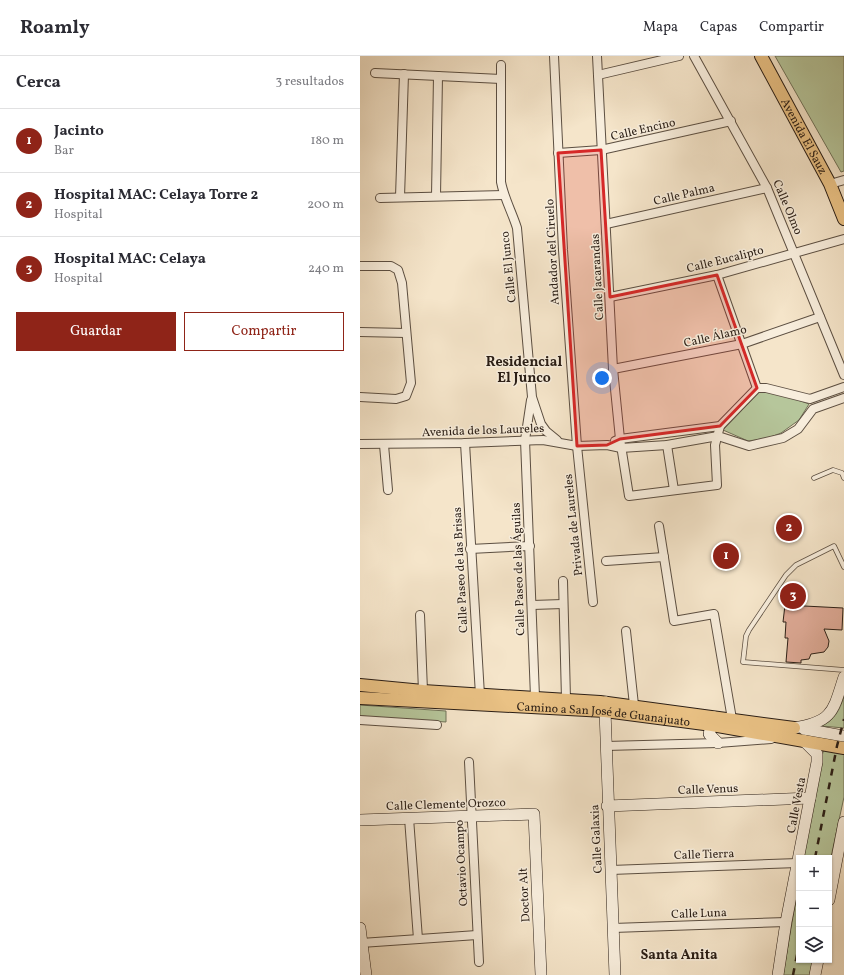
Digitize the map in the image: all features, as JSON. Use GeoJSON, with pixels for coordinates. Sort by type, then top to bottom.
{"type":"FeatureCollection","features":[{"type":"Feature","properties":{"kind":"main road","name":"Avenida El Sauz"},"geometry":{"type":"LineString","coordinates":[[761,56],[830,184],[844,219]]}},
{"type":"Feature","properties":{"kind":"main road","name":"Camino a San José de Guanajuato"},"geometry":{"type":"LineString","coordinates":[[360,685],[422,692],[566,699],[791,733]]}},
{"type":"Feature","properties":{"kind":"main road","name":"Camino a San José de Guanajuato"},"geometry":{"type":"LineString","coordinates":[[360,698],[413,702],[605,706],[634,705],[713,721],[732,719],[791,733],[803,740],[844,748]]}},
{"type":"Feature","properties":{"kind":"street","name":"Andador del Ciruelo"},"geometry":{"type":"LineString","coordinates":[[554,56],[558,153],[577,446]]}},
{"type":"Feature","properties":{"kind":"street","name":"Calle Jacarandas"},"geometry":{"type":"LineString","coordinates":[[597,56],[613,369],[621,448],[629,496],[674,490]]}},
{"type":"Feature","properties":{"kind":"street"},"geometry":{"type":"LineString","coordinates":[[598,75],[679,56]]}},
{"type":"Feature","properties":{"kind":"street","name":"Calle Olmo"},"geometry":{"type":"LineString","coordinates":[[694,56],[732,121],[767,188],[844,375]]}},
{"type":"Feature","properties":{"kind":"street","name":"Calle El Junco"},"geometry":{"type":"LineString","coordinates":[[501,65],[501,182],[504,195],[511,207],[517,228],[532,397],[525,440]]}},
{"type":"Feature","properties":{"kind":"street"},"geometry":{"type":"LineString","coordinates":[[375,73],[501,80]]}},
{"type":"Feature","properties":{"kind":"street"},"geometry":{"type":"LineString","coordinates":[[400,197],[404,74]]}},
{"type":"Feature","properties":{"kind":"street"},"geometry":{"type":"LineString","coordinates":[[436,196],[438,76]]}},
{"type":"Feature","properties":{"kind":"street","name":"Calle Encino"},"geometry":{"type":"LineString","coordinates":[[558,153],[601,150],[732,121]]}},
{"type":"Feature","properties":{"kind":"street"},"geometry":{"type":"LineString","coordinates":[[830,184],[844,180]]}},
{"type":"Feature","properties":{"kind":"street","name":"Calle Palma"},"geometry":{"type":"LineString","coordinates":[[606,224],[767,188]]}},
{"type":"Feature","properties":{"kind":"street"},"geometry":{"type":"LineString","coordinates":[[380,198],[504,195]]}},
{"type":"Feature","properties":{"kind":"street","name":"Calle Eucalipto"},"geometry":{"type":"LineString","coordinates":[[610,297],[717,275],[844,239]]}},
{"type":"Feature","properties":{"kind":"street"},"geometry":{"type":"LineString","coordinates":[[360,266],[391,266],[398,270],[402,283],[411,383],[406,396],[396,399],[360,397]]}},
{"type":"Feature","properties":{"kind":"street"},"geometry":{"type":"LineString","coordinates":[[717,275],[757,388]]}},
{"type":"Feature","properties":{"kind":"street","name":"Calle Álamo"},"geometry":{"type":"LineString","coordinates":[[613,369],[742,344],[820,317]]}},
{"type":"Feature","properties":{"kind":"street"},"geometry":{"type":"LineString","coordinates":[[360,332],[406,333]]}},
{"type":"Feature","properties":{"kind":"street"},"geometry":{"type":"LineString","coordinates":[[667,445],[674,490],[717,485],[715,445],[720,426],[757,388],[766,388],[810,398],[844,387]]}},
{"type":"Feature","properties":{"kind":"street","name":"Calle El Junco"},"geometry":{"type":"LineString","coordinates":[[532,397],[546,431],[559,441]]}},
{"type":"Feature","properties":{"kind":"street","name":"Avenida de los Laureles"},"geometry":{"type":"LineString","coordinates":[[360,444],[384,445],[525,440],[559,441],[577,446],[607,445],[621,448],[667,445],[718,436],[749,446],[782,438],[798,428],[813,409],[844,398]]}},
{"type":"Feature","properties":{"kind":"street","name":"Avenida de los Laureles"},"geometry":{"type":"LineString","coordinates":[[607,445],[620,439],[720,426]]}},
{"type":"Feature","properties":{"kind":"street","name":"Calle Paseo de las Águilas"},"geometry":{"type":"LineString","coordinates":[[525,440],[535,697]]}},
{"type":"Feature","properties":{"kind":"street","name":"Calle Paseo de las Brisas"},"geometry":{"type":"LineString","coordinates":[[465,443],[470,549],[480,694]]}},
{"type":"Feature","properties":{"kind":"street"},"geometry":{"type":"LineString","coordinates":[[384,445],[388,490]]}},
{"type":"Feature","properties":{"kind":"street","name":"Privada de Laureles"},"geometry":{"type":"LineString","coordinates":[[577,446],[593,602]]}},
{"type":"Feature","properties":{"kind":"street"},"geometry":{"type":"LineString","coordinates":[[659,526],[674,620],[714,614],[732,719]]}},
{"type":"Feature","properties":{"kind":"street"},"geometry":{"type":"LineString","coordinates":[[470,549],[530,546]]}},
{"type":"Feature","properties":{"kind":"street"},"geometry":{"type":"LineString","coordinates":[[606,561],[664,556]]}},
{"type":"Feature","properties":{"kind":"street"},"geometry":{"type":"LineString","coordinates":[[563,581],[566,699]]}},
{"type":"Feature","properties":{"kind":"street"},"geometry":{"type":"LineString","coordinates":[[532,605],[563,604]]}},
{"type":"Feature","properties":{"kind":"street"},"geometry":{"type":"LineString","coordinates":[[420,615],[422,692]]}},
{"type":"Feature","properties":{"kind":"street"},"geometry":{"type":"LineString","coordinates":[[626,631],[634,705]]}},
{"type":"Feature","properties":{"kind":"street"},"geometry":{"type":"LineString","coordinates":[[606,746],[718,743],[791,733],[814,725],[823,719],[834,707],[844,677]]}},
{"type":"Feature","properties":{"kind":"street"},"geometry":{"type":"LineString","coordinates":[[413,702],[421,699],[472,702],[480,699],[480,694]]}},
{"type":"Feature","properties":{"kind":"street","name":"Calle Galaxia"},"geometry":{"type":"LineString","coordinates":[[605,706],[607,806],[615,975]]}},
{"type":"Feature","properties":{"kind":"street"},"geometry":{"type":"LineString","coordinates":[[360,720],[437,725]]}},
{"type":"Feature","properties":{"kind":"street"},"geometry":{"type":"LineString","coordinates":[[713,721],[709,734],[718,743]]}},
{"type":"Feature","properties":{"kind":"street","name":"Camino a San José de Guanajuato"},"geometry":{"type":"LineString","coordinates":[[791,733],[844,736]]}},
{"type":"Feature","properties":{"kind":"street","name":"Calle Vesta"},"geometry":{"type":"LineString","coordinates":[[799,855],[817,762],[817,754],[803,740]]}},
{"type":"Feature","properties":{"kind":"street","name":"Octavio Ocampo"},"geometry":{"type":"LineString","coordinates":[[468,762],[479,962]]}},
{"type":"Feature","properties":{"kind":"street","name":"Calle Venus"},"geometry":{"type":"LineString","coordinates":[[607,806],[810,798]]}},
{"type":"Feature","properties":{"kind":"street","name":"Calle Clemente Orozco"},"geometry":{"type":"LineString","coordinates":[[360,820],[534,814]]}},
{"type":"Feature","properties":{"kind":"street","name":"Doctor Alt"},"geometry":{"type":"LineString","coordinates":[[534,814],[541,975]]}},
{"type":"Feature","properties":{"kind":"street"},"geometry":{"type":"LineString","coordinates":[[409,818],[418,939]]}},
{"type":"Feature","properties":{"kind":"street"},"geometry":{"type":"LineString","coordinates":[[831,891],[844,822]]}},
{"type":"Feature","properties":{"kind":"street","name":"Calle Tierra"},"geometry":{"type":"LineString","coordinates":[[611,870],[796,863]]}},
{"type":"Feature","properties":{"kind":"street","name":"Calle Vesta"},"geometry":{"type":"LineString","coordinates":[[778,975],[786,922],[796,873]]}},
{"type":"Feature","properties":{"kind":"street","name":"Calle Luna"},"geometry":{"type":"LineString","coordinates":[[613,928],[786,922]]}},
{"type":"Feature","properties":{"kind":"street"},"geometry":{"type":"LineString","coordinates":[[360,928],[366,975]]}},
{"type":"Feature","properties":{"kind":"street"},"geometry":{"type":"LineString","coordinates":[[361,943],[477,935]]}},
{"type":"Feature","properties":{"kind":"street"},"geometry":{"type":"LineString","coordinates":[[815,975],[817,963]]}},
{"type":"Feature","properties":{"kind":"lane"},"geometry":{"type":"LineString","coordinates":[[814,478],[833,470],[838,470],[844,478]]}},
{"type":"Feature","properties":{"kind":"lane"},"geometry":{"type":"LineString","coordinates":[[844,566],[834,546],[796,565],[786,575],[749,630],[746,636],[743,662],[844,670]]}},
{"type":"Feature","properties":{"kind":"highlighted area"},"geometry":{"type":"Polygon","coordinates":[[[601,150],[610,297],[717,275],[757,388],[720,426],[620,439],[607,445],[577,446],[558,153],[601,150]]]}},
{"type":"Feature","properties":{"kind":"green space"},"geometry":{"type":"Polygon","coordinates":[[[775,56],[844,56],[844,171],[841,172],[775,56]]]}},
{"type":"Feature","properties":{"kind":"green space"},"geometry":{"type":"Polygon","coordinates":[[[770,390],[809,404],[799,420],[781,433],[768,438],[748,441],[723,430],[760,391],[770,390]]]}},
{"type":"Feature","properties":{"kind":"green space"},"geometry":{"type":"Polygon","coordinates":[[[844,697],[844,728],[822,726],[836,714],[844,697]]]}},
{"type":"Feature","properties":{"kind":"green space"},"geometry":{"type":"Polygon","coordinates":[[[360,705],[446,711],[446,722],[360,716],[360,705]]]}},
{"type":"Feature","properties":{"kind":"green space"},"geometry":{"type":"Polygon","coordinates":[[[824,749],[844,751],[844,797],[831,855],[804,855],[824,749]]]}},
{"type":"Feature","properties":{"kind":"green space"},"geometry":{"type":"Polygon","coordinates":[[[796,899],[796,963],[812,963],[810,975],[783,975],[796,899]]]}},
{"type":"Feature","properties":{"kind":"building"},"geometry":{"type":"Polygon","coordinates":[[[785,605],[843,608],[842,630],[824,629],[829,641],[828,647],[824,652],[811,654],[809,659],[801,660],[801,663],[786,662],[788,638],[785,638],[786,622],[783,622],[785,605]]]}},
{"type":"Feature","properties":{"kind":"railway"},"geometry":{"type":"LineString","coordinates":[[816,855],[837,746],[844,719]]}},
{"type":"Feature","properties":{"kind":"railway"},"geometry":{"type":"LineString","coordinates":[[793,975],[796,960]]}},
{"type":"Feature","properties":{"kind":"place","name":"Hospital MAC: Celaya Torre 2"},"geometry":{"type":"Point","coordinates":[789,528]}},
{"type":"Feature","properties":{"kind":"place","name":"Jacinto"},"geometry":{"type":"Point","coordinates":[726,556]}},
{"type":"Feature","properties":{"kind":"place","name":"Hospital MAC: Celaya"},"geometry":{"type":"Point","coordinates":[793,596]}},
{"type":"Feature","properties":{"kind":"district","name":"Residencial El Junco"},"geometry":{"type":"Point","coordinates":[524,370]}},
{"type":"Feature","properties":{"kind":"district","name":"Santa Anita"},"geometry":{"type":"Point","coordinates":[679,954]}}]}
